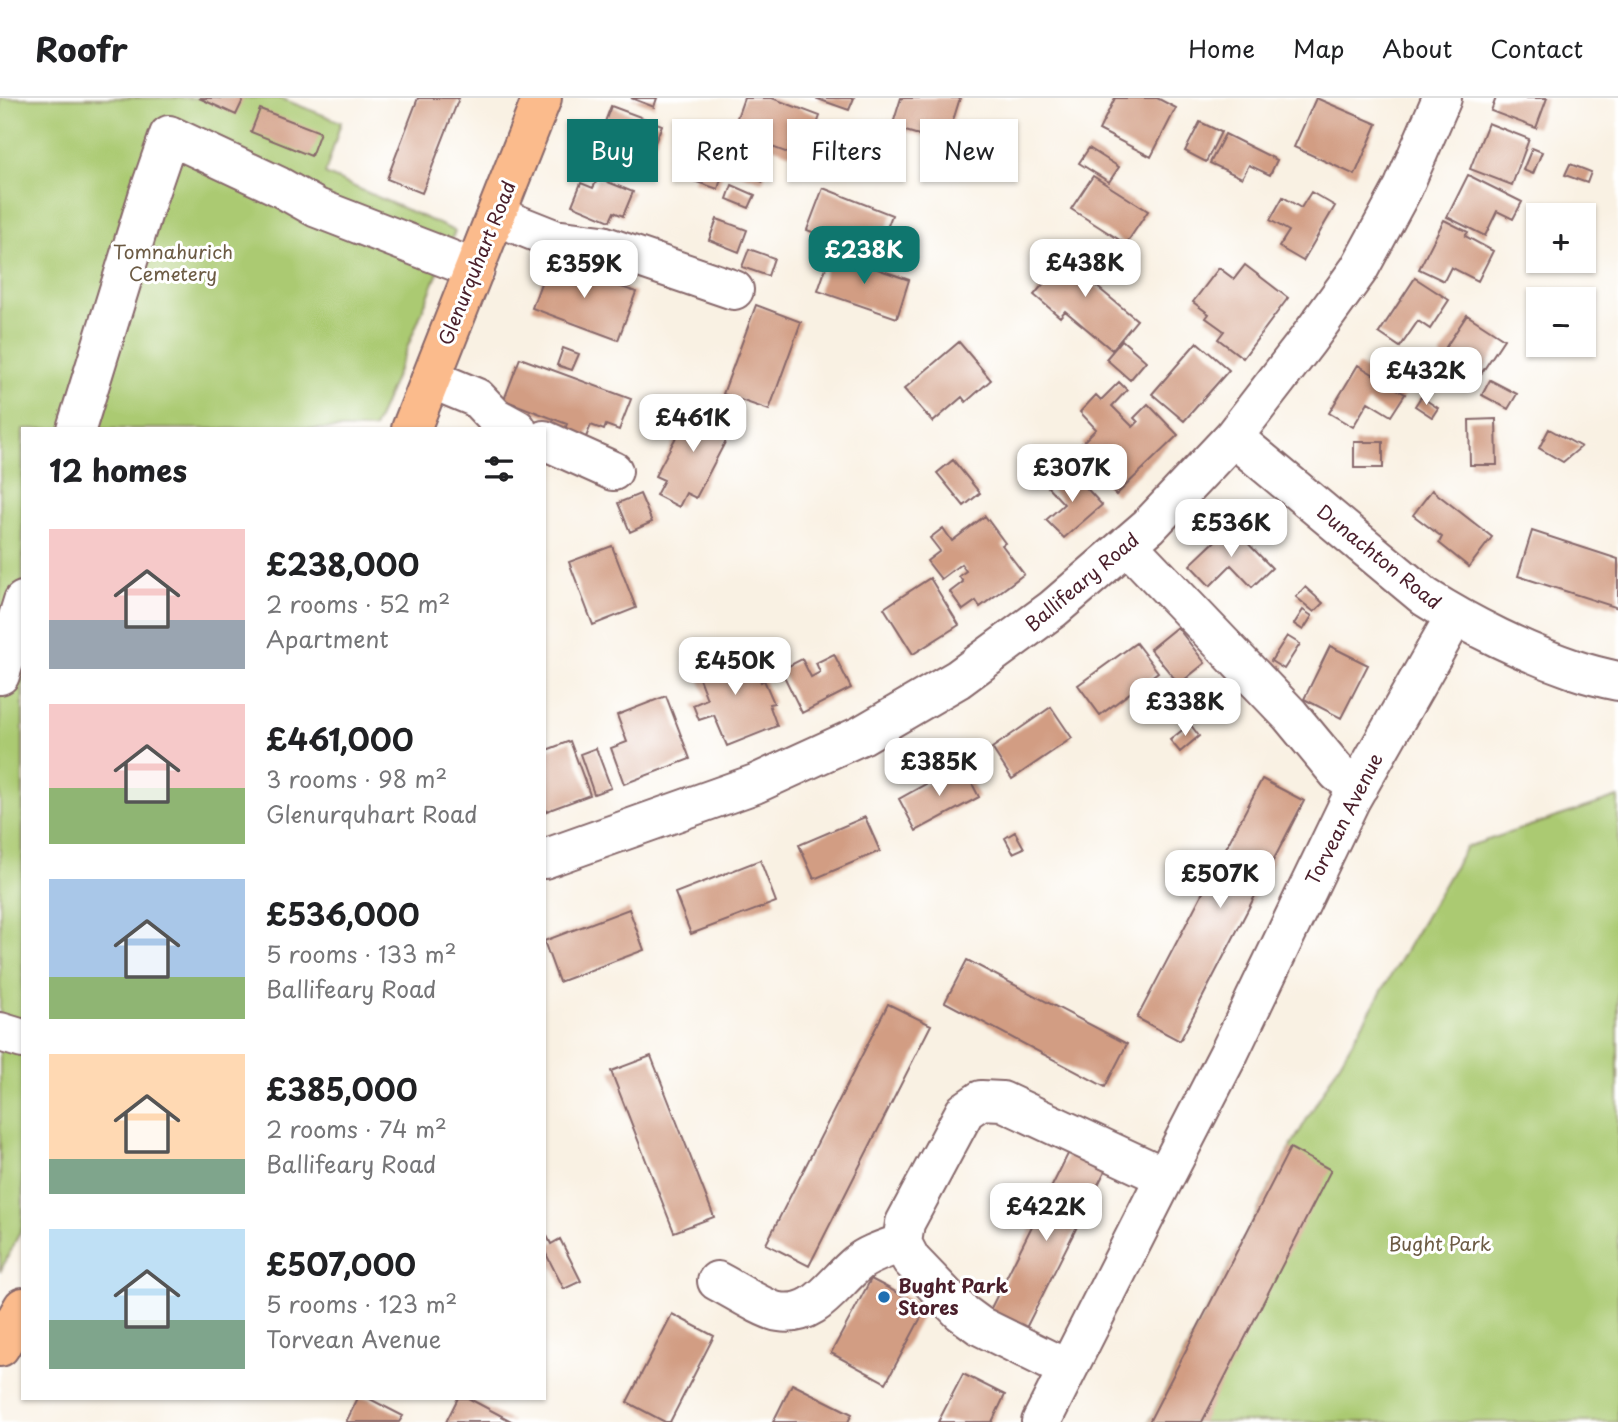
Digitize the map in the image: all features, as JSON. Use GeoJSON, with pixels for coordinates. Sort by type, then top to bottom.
{"type":"FeatureCollection","features":[{"type":"Feature","properties":{"kind":"highway","name":"Glenurquhart Road"},"geometry":{"type":"LineString","coordinates":[[412,427],[542,98]]}},
{"type":"Feature","properties":{"kind":"highway"},"geometry":{"type":"LineString","coordinates":[[0,1348],[21,1311]]}},
{"type":"Feature","properties":{"kind":"street","name":"Ballifeary Road"},"geometry":{"type":"LineString","coordinates":[[546,858],[755,784],[862,735],[958,679],[1053,609],[1149,526],[1233,437],[1307,341],[1359,269],[1403,188],[1442,98]]}},
{"type":"Feature","properties":{"kind":"street"},"geometry":{"type":"LineString","coordinates":[[77,427],[169,135],[278,186],[317,208],[475,268]]}},
{"type":"Feature","properties":{"kind":"street"},"geometry":{"type":"LineString","coordinates":[[496,216],[554,239],[602,245],[734,290]]}},
{"type":"Feature","properties":{"kind":"street"},"geometry":{"type":"LineString","coordinates":[[431,379],[477,398],[495,417],[513,427]]}},
{"type":"Feature","properties":{"kind":"street","name":"Dunachton Road"},"geometry":{"type":"LineString","coordinates":[[1233,437],[1426,597],[1455,616],[1577,671],[1618,681]]}},
{"type":"Feature","properties":{"kind":"street"},"geometry":{"type":"LineString","coordinates":[[546,441],[613,471]]}},
{"type":"Feature","properties":{"kind":"street"},"geometry":{"type":"LineString","coordinates":[[1129,543],[1139,557],[1290,715],[1339,773],[1359,786]]}},
{"type":"Feature","properties":{"kind":"street"},"geometry":{"type":"LineString","coordinates":[[0,675],[21,607]]}},
{"type":"Feature","properties":{"kind":"street","name":"Torvean Avenue"},"geometry":{"type":"LineString","coordinates":[[1041,1422],[1230,1051],[1359,786],[1455,616]]}},
{"type":"Feature","properties":{"kind":"street"},"geometry":{"type":"LineString","coordinates":[[0,1032],[21,1038]]}},
{"type":"Feature","properties":{"kind":"street"},"geometry":{"type":"LineString","coordinates":[[1067,1369],[980,1326],[961,1312],[911,1260],[902,1242],[905,1223],[965,1111],[981,1100],[1002,1101],[1164,1177]]}},
{"type":"Feature","properties":{"kind":"street"},"geometry":{"type":"LineString","coordinates":[[717,1281],[776,1312],[800,1311],[816,1304],[859,1261],[902,1242]]}},
{"type":"Feature","properties":{"kind":"green space","name":"Tomnahurich Cemetery"},"geometry":{"type":"Polygon","coordinates":[[[0,98],[280,98],[341,122],[325,174],[455,231],[375,427],[21,427],[21,1230],[0,1272],[0,98]]]}},
{"type":"Feature","properties":{"kind":"green space","name":"Bught Park"},"geometry":{"type":"Polygon","coordinates":[[[1618,797],[1618,1422],[1149,1422],[1290,1148],[1466,847],[1618,797]]]}},
{"type":"Feature","properties":{"kind":"building"},"geometry":{"type":"Polygon","coordinates":[[[199,98],[244,98],[236,115],[199,98]]]}},
{"type":"Feature","properties":{"kind":"building"},"geometry":{"type":"Polygon","coordinates":[[[418,98],[459,98],[422,193],[387,179],[418,98]]]}},
{"type":"Feature","properties":{"kind":"building"},"geometry":{"type":"Polygon","coordinates":[[[631,98],[657,98],[654,107],[631,98]]]}},
{"type":"Feature","properties":{"kind":"building"},"geometry":{"type":"Polygon","coordinates":[[[744,98],[772,98],[820,116],[819,119],[787,119],[787,153],[773,147],[773,119],[737,119],[744,98]]]}},
{"type":"Feature","properties":{"kind":"building"},"geometry":{"type":"Polygon","coordinates":[[[815,98],[854,98],[849,110],[815,98]]]}},
{"type":"Feature","properties":{"kind":"building"},"geometry":{"type":"Polygon","coordinates":[[[901,98],[960,98],[953,119],[920,119],[920,135],[906,131],[906,119],[894,119],[901,98]]]}},
{"type":"Feature","properties":{"kind":"building"},"geometry":{"type":"Polygon","coordinates":[[[1115,98],[1157,98],[1176,108],[1151,157],[1099,130],[1115,98]]]}},
{"type":"Feature","properties":{"kind":"building"},"geometry":{"type":"Polygon","coordinates":[[[1316,98],[1377,124],[1355,175],[1294,147],[1316,98]]]}},
{"type":"Feature","properties":{"kind":"building"},"geometry":{"type":"Polygon","coordinates":[[[1496,98],[1547,98],[1536,128],[1491,111],[1496,98]]]}},
{"type":"Feature","properties":{"kind":"building"},"geometry":{"type":"Polygon","coordinates":[[[611,106],[646,119],[606,119],[611,106]]]}},
{"type":"Feature","properties":{"kind":"building"},"geometry":{"type":"Polygon","coordinates":[[[260,109],[320,132],[311,156],[251,132],[260,109]]]}},
{"type":"Feature","properties":{"kind":"building"},"geometry":{"type":"Polygon","coordinates":[[[1200,122],[1221,132],[1206,162],[1185,151],[1200,122]]]}},
{"type":"Feature","properties":{"kind":"building"},"geometry":{"type":"Polygon","coordinates":[[[1488,123],[1529,139],[1512,185],[1470,169],[1488,123]]]}},
{"type":"Feature","properties":{"kind":"building"},"geometry":{"type":"Polygon","coordinates":[[[1225,134],[1277,160],[1270,175],[1249,165],[1242,178],[1210,163],[1225,134]]]}},
{"type":"Feature","properties":{"kind":"building"},"geometry":{"type":"Polygon","coordinates":[[[1089,148],[1119,167],[1109,182],[1079,163],[1089,148]]]}},
{"type":"Feature","properties":{"kind":"building"},"geometry":{"type":"Polygon","coordinates":[[[1532,148],[1542,152],[1533,174],[1523,170],[1532,148]]]}},
{"type":"Feature","properties":{"kind":"building"},"geometry":{"type":"Polygon","coordinates":[[[1570,164],[1591,172],[1587,183],[1565,175],[1570,164]]]}},
{"type":"Feature","properties":{"kind":"building"},"geometry":{"type":"Polygon","coordinates":[[[1468,175],[1522,202],[1513,219],[1497,211],[1485,236],[1447,217],[1468,175]]]}},
{"type":"Feature","properties":{"kind":"building"},"geometry":{"type":"Polygon","coordinates":[[[1093,176],[1148,211],[1126,244],[1071,209],[1093,176]]]}},
{"type":"Feature","properties":{"kind":"building"},"geometry":{"type":"Polygon","coordinates":[[[596,182],[608,182],[633,192],[623,216],[614,212],[610,221],[572,205],[581,183],[593,188],[596,182]]]}},
{"type":"Feature","properties":{"kind":"building"},"geometry":{"type":"Polygon","coordinates":[[[697,182],[720,182],[718,189],[697,182]]]}},
{"type":"Feature","properties":{"kind":"building"},"geometry":{"type":"Polygon","coordinates":[[[732,185],[755,195],[749,208],[727,199],[732,185]]]}},
{"type":"Feature","properties":{"kind":"building"},"geometry":{"type":"Polygon","coordinates":[[[823,188],[892,215],[876,257],[807,230],[823,188]]]}},
{"type":"Feature","properties":{"kind":"building"},"geometry":{"type":"Polygon","coordinates":[[[1311,192],[1335,206],[1303,261],[1279,247],[1289,231],[1270,220],[1283,197],[1301,208],[1311,192]]]}},
{"type":"Feature","properties":{"kind":"building"},"geometry":{"type":"Polygon","coordinates":[[[717,219],[747,230],[739,252],[709,240],[717,219]]]}},
{"type":"Feature","properties":{"kind":"building"},"geometry":{"type":"Polygon","coordinates":[[[1444,220],[1468,232],[1465,236],[1493,251],[1478,281],[1451,267],[1444,281],[1419,269],[1444,220]]]}},
{"type":"Feature","properties":{"kind":"building"},"geometry":{"type":"Polygon","coordinates":[[[1075,246],[1102,268],[1090,281],[1137,320],[1112,350],[1065,311],[1060,317],[1034,295],[1075,246]]]}},
{"type":"Feature","properties":{"kind":"building"},"geometry":{"type":"Polygon","coordinates":[[[749,249],[774,258],[768,276],[742,267],[749,249]]]}},
{"type":"Feature","properties":{"kind":"building"},"geometry":{"type":"Polygon","coordinates":[[[831,253],[909,280],[897,318],[818,291],[831,253]]]}},
{"type":"Feature","properties":{"kind":"building"},"geometry":{"type":"Polygon","coordinates":[[[549,261],[636,292],[618,340],[532,308],[549,261]]]}},
{"type":"Feature","properties":{"kind":"building"},"geometry":{"type":"Polygon","coordinates":[[[1245,265],[1288,298],[1243,358],[1218,339],[1224,331],[1206,318],[1209,314],[1193,302],[1219,268],[1234,279],[1245,265]]]}},
{"type":"Feature","properties":{"kind":"building"},"geometry":{"type":"Polygon","coordinates":[[[1415,278],[1449,300],[1430,329],[1418,321],[1400,347],[1379,333],[1415,278]]]}},
{"type":"Feature","properties":{"kind":"building"},"geometry":{"type":"Polygon","coordinates":[[[756,305],[801,322],[769,410],[723,394],[756,305]]]}},
{"type":"Feature","properties":{"kind":"building"},"geometry":{"type":"Polygon","coordinates":[[[1467,315],[1504,339],[1477,380],[1440,356],[1467,315]]]}},
{"type":"Feature","properties":{"kind":"building"},"geometry":{"type":"Polygon","coordinates":[[[1122,340],[1146,361],[1130,380],[1106,359],[1122,340]]]}},
{"type":"Feature","properties":{"kind":"building"},"geometry":{"type":"Polygon","coordinates":[[[959,342],[991,380],[966,402],[962,397],[933,422],[904,389],[959,342]]]}},
{"type":"Feature","properties":{"kind":"building"},"geometry":{"type":"Polygon","coordinates":[[[1197,342],[1229,370],[1184,421],[1152,394],[1197,342]]]}},
{"type":"Feature","properties":{"kind":"building"},"geometry":{"type":"Polygon","coordinates":[[[563,348],[579,354],[572,370],[557,365],[563,348]]]}},
{"type":"Feature","properties":{"kind":"building"},"geometry":{"type":"Polygon","coordinates":[[[520,358],[631,399],[619,430],[606,425],[604,430],[591,425],[584,442],[563,434],[567,424],[504,400],[520,358]]]}},
{"type":"Feature","properties":{"kind":"building"},"geometry":{"type":"Polygon","coordinates":[[[1358,365],[1405,394],[1391,416],[1368,402],[1353,427],[1329,413],[1358,365]]]}},
{"type":"Feature","properties":{"kind":"building"},"geometry":{"type":"Polygon","coordinates":[[[1490,380],[1517,394],[1508,409],[1482,395],[1490,380]]]}},
{"type":"Feature","properties":{"kind":"building"},"geometry":{"type":"Polygon","coordinates":[[[1119,382],[1127,390],[1112,406],[1133,427],[1138,422],[1134,418],[1148,404],[1178,435],[1116,495],[1094,473],[1102,465],[1081,444],[1096,429],[1080,412],[1096,395],[1101,400],[1119,382]]]}},
{"type":"Feature","properties":{"kind":"building"},"geometry":{"type":"Polygon","coordinates":[[[1421,397],[1438,408],[1432,417],[1415,406],[1421,397]]]}},
{"type":"Feature","properties":{"kind":"building"},"geometry":{"type":"Polygon","coordinates":[[[695,402],[735,423],[696,498],[686,493],[679,507],[656,495],[664,480],[655,476],[695,402]]]}},
{"type":"Feature","properties":{"kind":"building"},"geometry":{"type":"Polygon","coordinates":[[[1496,419],[1497,465],[1470,465],[1469,420],[1496,419]]]}},
{"type":"Feature","properties":{"kind":"building"},"geometry":{"type":"Polygon","coordinates":[[[1549,429],[1581,447],[1563,462],[1539,448],[1549,429]]]}},
{"type":"Feature","properties":{"kind":"building"},"geometry":{"type":"Polygon","coordinates":[[[1354,442],[1383,442],[1383,468],[1354,468],[1354,442]]]}},
{"type":"Feature","properties":{"kind":"building"},"geometry":{"type":"Polygon","coordinates":[[[1054,455],[1062,464],[1037,486],[1030,477],[1054,455]]]}},
{"type":"Feature","properties":{"kind":"building"},"geometry":{"type":"Polygon","coordinates":[[[953,460],[980,493],[964,506],[937,473],[953,460]]]}},
{"type":"Feature","properties":{"kind":"building"},"geometry":{"type":"Polygon","coordinates":[[[1069,469],[1102,505],[1064,538],[1046,520],[1064,504],[1048,487],[1069,469]]]}},
{"type":"Feature","properties":{"kind":"building"},"geometry":{"type":"Polygon","coordinates":[[[1432,490],[1492,537],[1469,567],[1439,543],[1442,537],[1413,515],[1432,490]]]}},
{"type":"Feature","properties":{"kind":"building"},"geometry":{"type":"Polygon","coordinates":[[[640,494],[652,522],[630,532],[618,503],[640,494]]]}},
{"type":"Feature","properties":{"kind":"building"},"geometry":{"type":"Polygon","coordinates":[[[985,516],[1024,574],[980,607],[976,601],[963,610],[950,592],[963,582],[959,576],[966,571],[961,564],[941,579],[927,561],[940,551],[930,538],[943,528],[952,541],[985,516]]]}},
{"type":"Feature","properties":{"kind":"building"},"geometry":{"type":"Polygon","coordinates":[[[1231,526],[1272,568],[1252,587],[1231,565],[1210,586],[1190,565],[1231,526]]]}},
{"type":"Feature","properties":{"kind":"building"},"geometry":{"type":"Polygon","coordinates":[[[1532,531],[1618,559],[1618,608],[1518,576],[1532,531]]]}},
{"type":"Feature","properties":{"kind":"building"},"geometry":{"type":"Polygon","coordinates":[[[612,546],[636,608],[593,625],[569,562],[612,546]]]}},
{"type":"Feature","properties":{"kind":"building"},"geometry":{"type":"Polygon","coordinates":[[[930,578],[959,625],[913,654],[884,608],[930,578]]]}},
{"type":"Feature","properties":{"kind":"building"},"geometry":{"type":"Polygon","coordinates":[[[1305,587],[1323,603],[1314,612],[1296,597],[1305,587]]]}},
{"type":"Feature","properties":{"kind":"building"},"geometry":{"type":"Polygon","coordinates":[[[1303,610],[1312,616],[1303,630],[1294,624],[1303,610]]]}},
{"type":"Feature","properties":{"kind":"building"},"geometry":{"type":"Polygon","coordinates":[[[1177,627],[1205,663],[1179,684],[1150,649],[1177,627]]]}},
{"type":"Feature","properties":{"kind":"building"},"geometry":{"type":"Polygon","coordinates":[[[1287,636],[1300,644],[1284,669],[1271,661],[1287,636]]]}},
{"type":"Feature","properties":{"kind":"building"},"geometry":{"type":"Polygon","coordinates":[[[1136,643],[1158,672],[1100,715],[1078,685],[1136,643]]]}},
{"type":"Feature","properties":{"kind":"building"},"geometry":{"type":"Polygon","coordinates":[[[1330,646],[1368,665],[1341,718],[1304,699],[1330,646]]]}},
{"type":"Feature","properties":{"kind":"building"},"geometry":{"type":"Polygon","coordinates":[[[746,647],[761,682],[764,680],[774,703],[769,704],[777,726],[727,746],[714,715],[699,720],[693,705],[707,699],[695,668],[746,647]]]}},
{"type":"Feature","properties":{"kind":"building"},"geometry":{"type":"Polygon","coordinates":[[[834,654],[851,688],[802,713],[781,670],[802,659],[811,677],[820,672],[816,663],[834,654]]]}},
{"type":"Feature","properties":{"kind":"building"},"geometry":{"type":"Polygon","coordinates":[[[666,696],[690,759],[624,784],[611,748],[627,742],[617,715],[666,696]]]}},
{"type":"Feature","properties":{"kind":"building"},"geometry":{"type":"Polygon","coordinates":[[[1051,707],[1072,738],[1012,779],[992,748],[1051,707]]]}},
{"type":"Feature","properties":{"kind":"building"},"geometry":{"type":"Polygon","coordinates":[[[1190,724],[1199,736],[1180,752],[1170,740],[1190,724]]]}},
{"type":"Feature","properties":{"kind":"building"},"geometry":{"type":"Polygon","coordinates":[[[570,741],[590,795],[546,811],[546,750],[570,741]]]}},
{"type":"Feature","properties":{"kind":"building"},"geometry":{"type":"Polygon","coordinates":[[[596,748],[611,788],[594,794],[580,754],[596,748]]]}},
{"type":"Feature","properties":{"kind":"building"},"geometry":{"type":"Polygon","coordinates":[[[962,764],[979,797],[916,831],[899,799],[962,764]]]}},
{"type":"Feature","properties":{"kind":"building"},"geometry":{"type":"Polygon","coordinates":[[[1262,779],[1304,801],[1180,1041],[1137,1018],[1262,779]]]}},
{"type":"Feature","properties":{"kind":"building"},"geometry":{"type":"Polygon","coordinates":[[[865,817],[880,851],[814,879],[799,845],[865,817]]]}},
{"type":"Feature","properties":{"kind":"building"},"geometry":{"type":"Polygon","coordinates":[[[1015,832],[1024,848],[1013,853],[1005,838],[1015,832]]]}},
{"type":"Feature","properties":{"kind":"building"},"geometry":{"type":"Polygon","coordinates":[[[760,860],[776,902],[691,934],[675,893],[760,860]]]}},
{"type":"Feature","properties":{"kind":"building"},"geometry":{"type":"Polygon","coordinates":[[[629,909],[644,950],[559,982],[546,940],[629,909]]]}},
{"type":"Feature","properties":{"kind":"building"},"geometry":{"type":"Polygon","coordinates":[[[967,960],[1127,1044],[1105,1087],[945,1002],[967,960]]]}},
{"type":"Feature","properties":{"kind":"building"},"geometry":{"type":"Polygon","coordinates":[[[888,1004],[931,1025],[809,1266],[766,1244],[888,1004]]]}},
{"type":"Feature","properties":{"kind":"building"},"geometry":{"type":"Polygon","coordinates":[[[651,1056],[714,1217],[674,1232],[611,1071],[651,1056]]]}},
{"type":"Feature","properties":{"kind":"building"},"geometry":{"type":"Polygon","coordinates":[[[1290,1148],[1331,1170],[1202,1422],[1149,1422],[1290,1148]]]}},
{"type":"Feature","properties":{"kind":"building"},"geometry":{"type":"Polygon","coordinates":[[[1069,1152],[1105,1171],[1023,1334],[987,1316],[1069,1152]]]}},
{"type":"Feature","properties":{"kind":"building"},"geometry":{"type":"Polygon","coordinates":[[[546,1234],[551,1244],[560,1239],[581,1281],[564,1289],[546,1254],[546,1234]]]}},
{"type":"Feature","properties":{"kind":"building"},"geometry":{"type":"Polygon","coordinates":[[[871,1279],[926,1308],[886,1383],[831,1353],[871,1279]]]}},
{"type":"Feature","properties":{"kind":"building"},"geometry":{"type":"Polygon","coordinates":[[[672,1314],[714,1336],[670,1422],[665,1422],[627,1402],[672,1314]]]}},
{"type":"Feature","properties":{"kind":"building"},"geometry":{"type":"Polygon","coordinates":[[[963,1374],[1005,1395],[992,1422],[938,1422],[963,1374]]]}},
{"type":"Feature","properties":{"kind":"building"},"geometry":{"type":"Polygon","coordinates":[[[792,1384],[852,1414],[848,1422],[773,1422],[792,1384]]]}},
{"type":"Feature","properties":{"kind":"building"},"geometry":{"type":"Polygon","coordinates":[[[357,1400],[372,1400],[403,1416],[399,1422],[346,1422],[357,1400]]]}},
{"type":"Feature","properties":{"kind":"building"},"geometry":{"type":"Polygon","coordinates":[[[457,1400],[472,1400],[513,1422],[446,1422],[457,1400]]]}},
{"type":"Feature","properties":{"kind":"place","name":"Bught Park Stores"},"geometry":{"type":"Point","coordinates":[884,1297]}}]}
